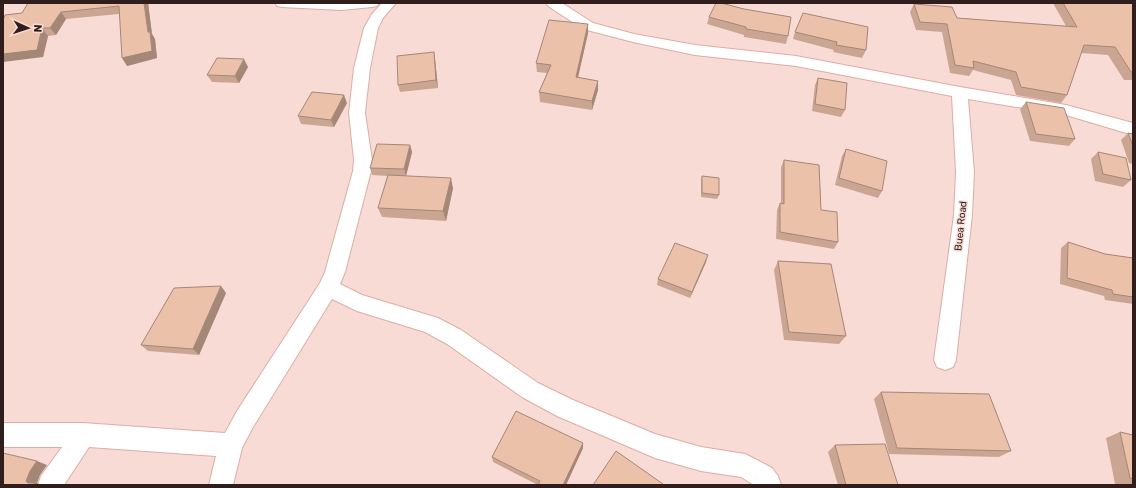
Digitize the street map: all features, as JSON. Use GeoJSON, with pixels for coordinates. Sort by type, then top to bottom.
{"type":"FeatureCollection","features":[{"type":"Feature","properties":{"kind":"street"},"geometry":{"type":"LineString","coordinates":[[282,3],[341,6],[372,3]]}},
{"type":"Feature","properties":{"kind":"street"},"geometry":{"type":"LineString","coordinates":[[221,485],[231,445],[245,419],[328,288],[335,272],[362,171],[363,160],[357,113],[362,68],[371,28],[377,17],[389,3]]}},
{"type":"Feature","properties":{"kind":"street"},"geometry":{"type":"LineString","coordinates":[[553,3],[588,26],[633,38],[695,50],[796,61],[960,92],[1066,110],[1133,129]]}},
{"type":"Feature","properties":{"kind":"street","name":"Buea Road"},"geometry":{"type":"LineString","coordinates":[[945,360],[963,215],[965,172],[960,92]]}},
{"type":"Feature","properties":{"kind":"street"},"geometry":{"type":"LineString","coordinates":[[328,288],[357,302],[431,325],[454,337],[530,390],[565,408],[655,446],[701,459],[745,466],[763,477],[769,485]]}},
{"type":"Feature","properties":{"kind":"street"},"geometry":{"type":"LineString","coordinates":[[3,435],[83,435],[231,445]]}},
{"type":"Feature","properties":{"kind":"street"},"geometry":{"type":"LineString","coordinates":[[50,485],[83,435]]}},
{"type":"Feature","properties":{"kind":"building"},"geometry":{"type":"Polygon","coordinates":[[[28,3],[144,3],[152,51],[122,58],[119,6],[61,12],[50,28],[42,28],[37,50],[3,54],[3,20],[5,15],[22,13],[28,3]]]}},
{"type":"Feature","properties":{"kind":"building"},"geometry":{"type":"Polygon","coordinates":[[[716,3],[791,17],[788,36],[746,29],[746,27],[709,17],[716,3]]]}},
{"type":"Feature","properties":{"kind":"building"},"geometry":{"type":"Polygon","coordinates":[[[1063,3],[1131,3],[1133,5],[1133,72],[1131,72],[1115,47],[1084,45],[1067,95],[1021,87],[1016,72],[973,61],[974,68],[955,65],[947,24],[920,22],[914,4],[952,7],[957,18],[1077,27],[1063,3]]]}},
{"type":"Feature","properties":{"kind":"building"},"geometry":{"type":"Polygon","coordinates":[[[803,13],[868,27],[866,50],[836,45],[837,42],[795,32],[803,13]]]}},
{"type":"Feature","properties":{"kind":"building"},"geometry":{"type":"Polygon","coordinates":[[[549,20],[588,24],[576,77],[598,81],[592,101],[539,92],[551,65],[536,63],[549,20]]]}},
{"type":"Feature","properties":{"kind":"building"},"geometry":{"type":"Polygon","coordinates":[[[434,52],[436,80],[398,85],[397,56],[434,52]]]}},
{"type":"Feature","properties":{"kind":"building"},"geometry":{"type":"Polygon","coordinates":[[[217,58],[244,59],[235,76],[207,75],[217,58]]]}},
{"type":"Feature","properties":{"kind":"building"},"geometry":{"type":"Polygon","coordinates":[[[818,78],[847,83],[845,110],[815,104],[818,78]]]}},
{"type":"Feature","properties":{"kind":"building"},"geometry":{"type":"Polygon","coordinates":[[[312,92],[344,95],[331,120],[298,116],[312,92]]]}},
{"type":"Feature","properties":{"kind":"building"},"geometry":{"type":"Polygon","coordinates":[[[1026,102],[1064,108],[1075,139],[1036,134],[1026,102]]]}},
{"type":"Feature","properties":{"kind":"building"},"geometry":{"type":"Polygon","coordinates":[[[1128,133],[1133,134],[1133,146],[1128,133]]]}},
{"type":"Feature","properties":{"kind":"building"},"geometry":{"type":"Polygon","coordinates":[[[377,144],[410,145],[404,169],[370,168],[377,144]]]}},
{"type":"Feature","properties":{"kind":"building"},"geometry":{"type":"Polygon","coordinates":[[[846,149],[887,161],[882,191],[839,178],[846,149]]]}},
{"type":"Feature","properties":{"kind":"building"},"geometry":{"type":"Polygon","coordinates":[[[1098,152],[1126,158],[1131,180],[1103,174],[1098,152]]]}},
{"type":"Feature","properties":{"kind":"building"},"geometry":{"type":"Polygon","coordinates":[[[784,160],[819,165],[821,210],[837,212],[838,242],[780,232],[780,203],[784,204],[784,160]]]}},
{"type":"Feature","properties":{"kind":"building"},"geometry":{"type":"Polygon","coordinates":[[[388,175],[451,178],[443,211],[378,208],[388,175]]]}},
{"type":"Feature","properties":{"kind":"building"},"geometry":{"type":"Polygon","coordinates":[[[702,176],[719,178],[719,195],[702,193],[702,176]]]}},
{"type":"Feature","properties":{"kind":"building"},"geometry":{"type":"Polygon","coordinates":[[[1068,242],[1105,254],[1133,258],[1133,297],[1113,294],[1112,290],[1067,278],[1068,242]]]}},
{"type":"Feature","properties":{"kind":"building"},"geometry":{"type":"Polygon","coordinates":[[[675,243],[708,255],[692,292],[658,279],[675,243]]]}},
{"type":"Feature","properties":{"kind":"building"},"geometry":{"type":"Polygon","coordinates":[[[778,261],[831,264],[846,336],[789,332],[778,261]]]}},
{"type":"Feature","properties":{"kind":"building"},"geometry":{"type":"Polygon","coordinates":[[[221,286],[193,349],[141,345],[174,288],[221,286]]]}},
{"type":"Feature","properties":{"kind":"building"},"geometry":{"type":"Polygon","coordinates":[[[881,392],[989,394],[1011,451],[897,448],[881,392]]]}},
{"type":"Feature","properties":{"kind":"building"},"geometry":{"type":"Polygon","coordinates":[[[516,411],[583,443],[563,485],[538,485],[540,481],[492,457],[516,411]]]}},
{"type":"Feature","properties":{"kind":"building"},"geometry":{"type":"Polygon","coordinates":[[[1120,432],[1133,435],[1133,479],[1130,478],[1120,432]]]}},
{"type":"Feature","properties":{"kind":"building"},"geometry":{"type":"Polygon","coordinates":[[[885,444],[898,485],[846,485],[835,445],[885,444]]]}},
{"type":"Feature","properties":{"kind":"building"},"geometry":{"type":"Polygon","coordinates":[[[616,451],[663,484],[593,485],[616,451]]]}},
{"type":"Feature","properties":{"kind":"building"},"geometry":{"type":"Polygon","coordinates":[[[3,453],[37,461],[30,471],[26,481],[28,483],[35,483],[32,485],[3,485],[3,453]]]}}]}
